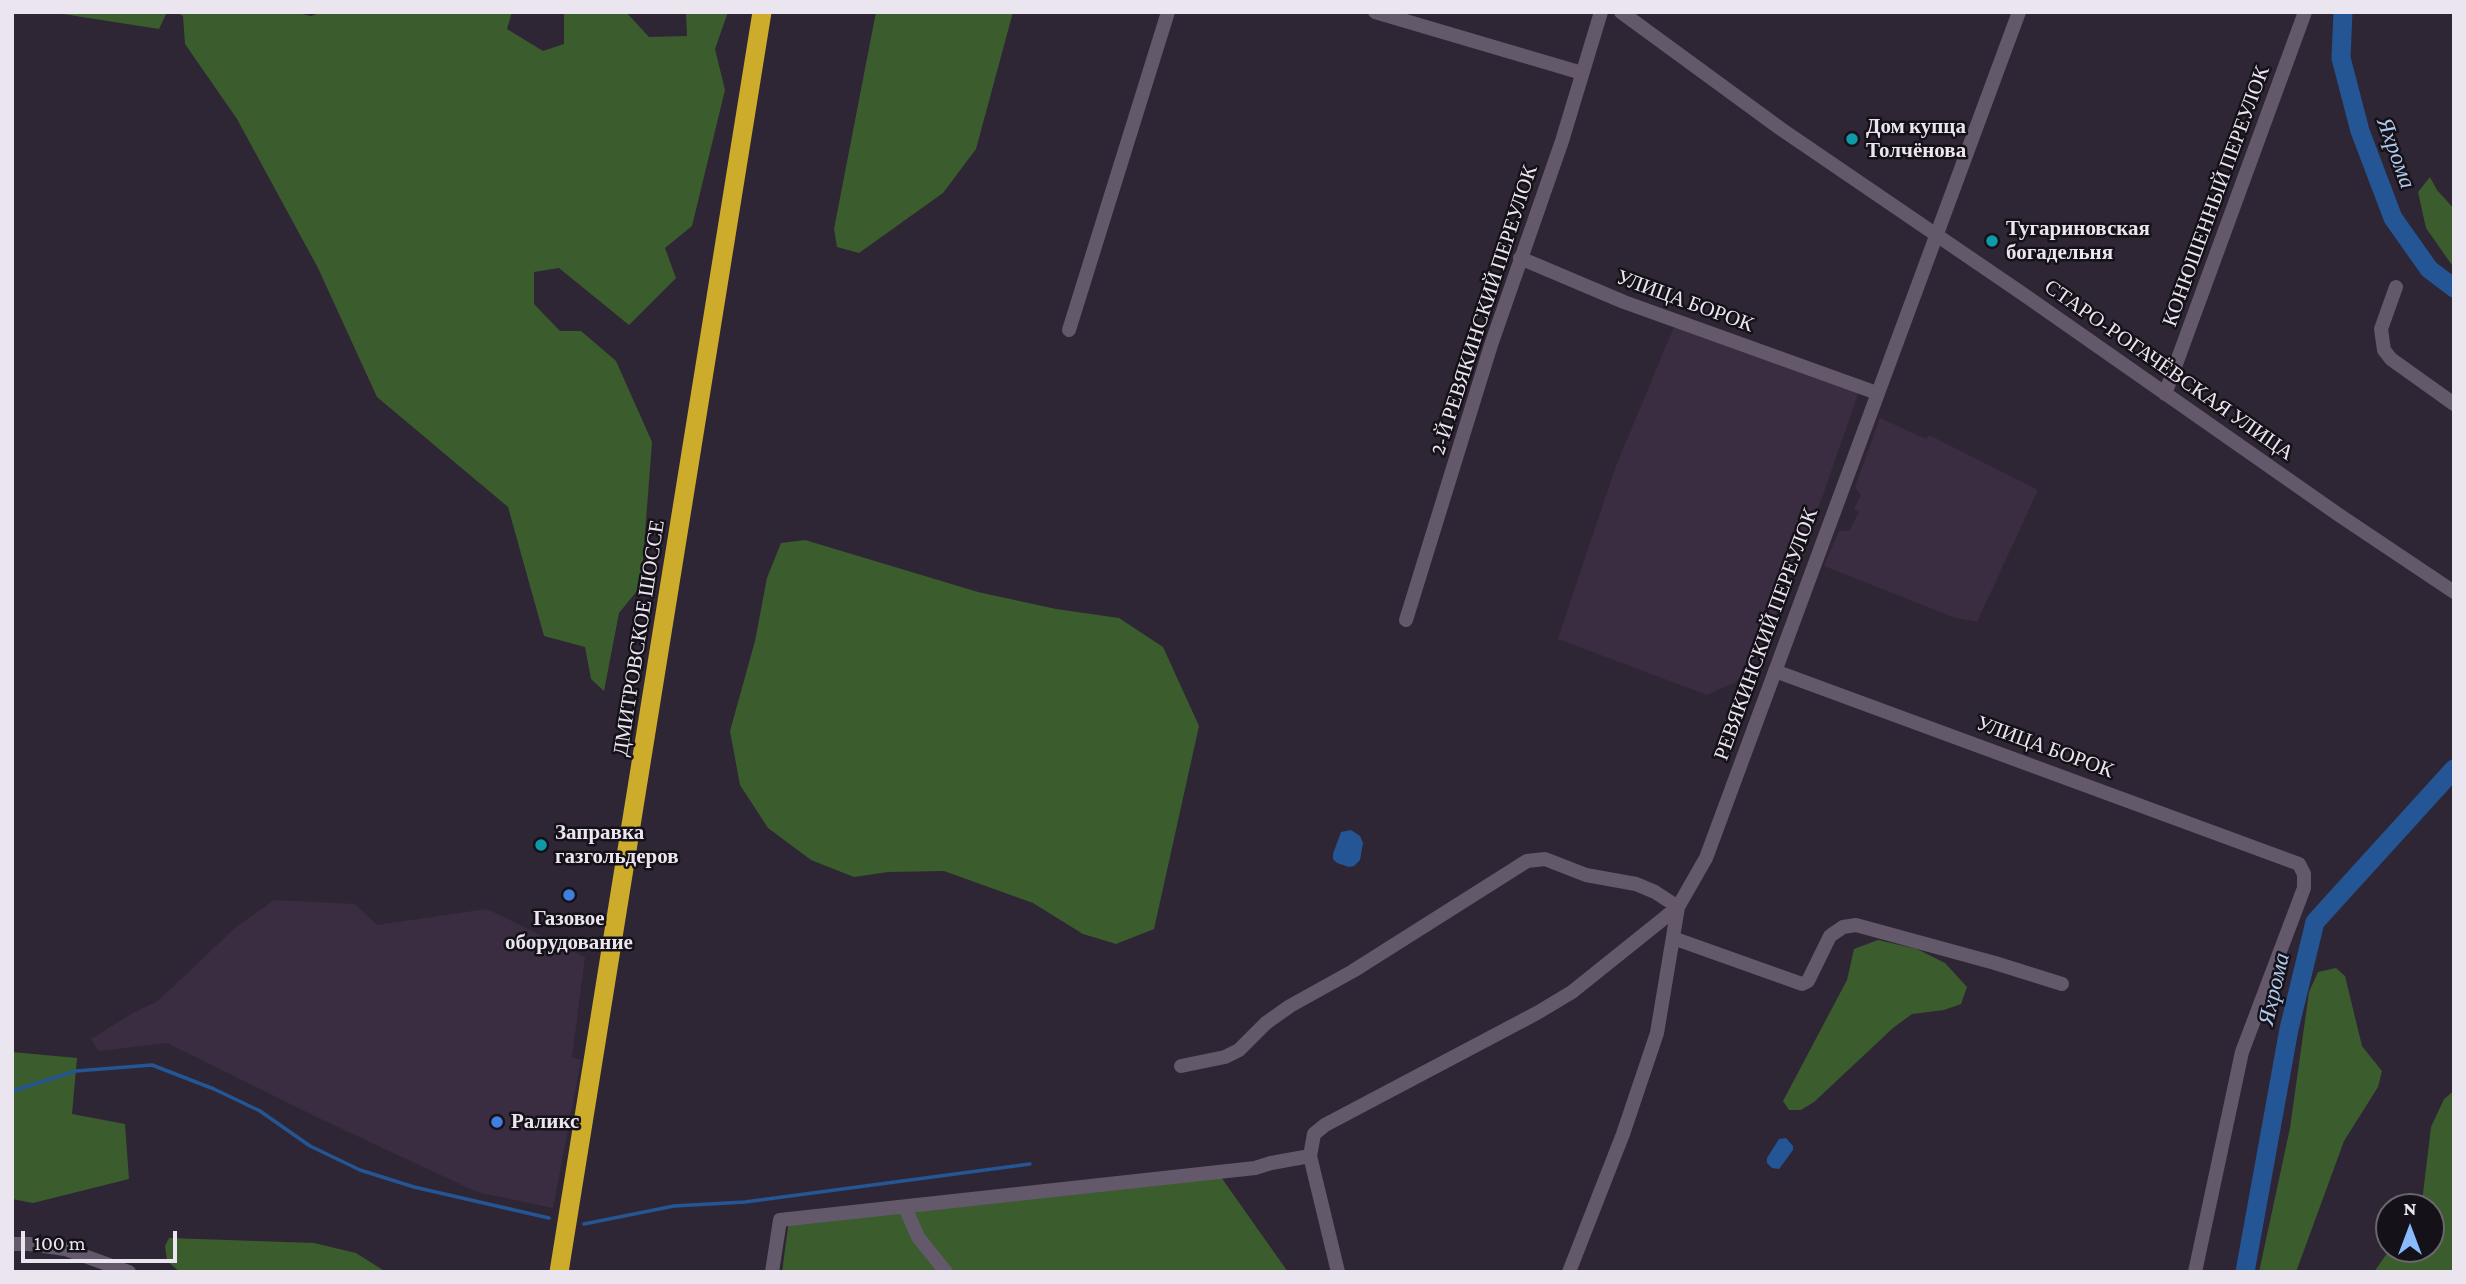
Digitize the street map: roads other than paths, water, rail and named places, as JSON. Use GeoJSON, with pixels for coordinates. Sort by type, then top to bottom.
{"type":"FeatureCollection","features":[{"type":"Feature","properties":{"kind":"highway","name":"ДМИТРОВСКОЕ ШОССЕ"},"geometry":{"type":"LineString","coordinates":[[559,1272],[762,12]]}},
{"type":"Feature","properties":{"kind":"street"},"geometry":{"type":"LineString","coordinates":[[1069,330],[1168,12]]}},
{"type":"Feature","properties":{"kind":"street","name":"2-Й РЕВЯКИНСКИЙ ПЕРЕУЛОК"},"geometry":{"type":"LineString","coordinates":[[1406,620],[1520,258],[1562,141],[1601,12]]}},
{"type":"Feature","properties":{"kind":"street","name":"СТАРО-РОГАЧЁВСКАЯ УЛИЦА"},"geometry":{"type":"LineString","coordinates":[[1620,12],[1781,129],[2454,592]]}},
{"type":"Feature","properties":{"kind":"street","name":"РЕВЯКИНСКИЙ ПЕРЕУЛОК"},"geometry":{"type":"LineString","coordinates":[[1569,1272],[1623,1134],[1657,1033],[1678,907],[1706,858],[2019,12]]}},
{"type":"Feature","properties":{"kind":"street","name":"КОНЮШЕННЫЙ ПЕРЕУЛОК"},"geometry":{"type":"LineString","coordinates":[[2165,394],[2305,12]]}},
{"type":"Feature","properties":{"kind":"street"},"geometry":{"type":"LineString","coordinates":[[1382,13],[1582,73]]}},
{"type":"Feature","properties":{"kind":"street","name":"УЛИЦА БОРОК"},"geometry":{"type":"LineString","coordinates":[[1520,258],[1624,302],[1877,393]]}},
{"type":"Feature","properties":{"kind":"street"},"geometry":{"type":"LineString","coordinates":[[2396,287],[2381,329],[2384,350],[2391,359],[2454,404]]}},
{"type":"Feature","properties":{"kind":"street","name":"УЛИЦА БОРОК"},"geometry":{"type":"LineString","coordinates":[[1775,671],[2299,863],[2304,874],[2304,888],[2242,1052],[2194,1272]]}},
{"type":"Feature","properties":{"kind":"street"},"geometry":{"type":"LineString","coordinates":[[1181,1066],[1225,1057],[1239,1050],[1266,1023],[1290,1006],[1353,971],[1527,861],[1545,859],[1586,875],[1636,884],[1655,892],[1678,907],[1561,999],[1325,1125],[1314,1134],[1310,1156],[1338,1272]]}},
{"type":"Feature","properties":{"kind":"street"},"geometry":{"type":"LineString","coordinates":[[1673,938],[1802,984],[1808,981],[1830,936],[1843,927],[1856,925],[2062,984]]}},
{"type":"Feature","properties":{"kind":"street"},"geometry":{"type":"LineString","coordinates":[[772,1272],[780,1220],[1255,1168],[1310,1156]]}},
{"type":"Feature","properties":{"kind":"street"},"geometry":{"type":"LineString","coordinates":[[905,1207],[918,1237],[946,1272]]}},
{"type":"Feature","properties":{"kind":"street"},"geometry":{"type":"LineString","coordinates":[[12,1244],[65,1249],[129,1272]]}},
{"type":"Feature","properties":{"kind":"water"},"geometry":{"type":"Polygon","coordinates":[[[1351,830],[1360,836],[1363,843],[1360,860],[1349,867],[1337,863],[1333,854],[1341,832],[1351,830]]]}},
{"type":"Feature","properties":{"kind":"water"},"geometry":{"type":"Polygon","coordinates":[[[1786,1138],[1793,1150],[1779,1169],[1772,1168],[1767,1163],[1767,1158],[1779,1139],[1786,1138]]]}},
{"type":"Feature","properties":{"kind":"waterway","name":"Яхрома"},"geometry":{"type":"LineString","coordinates":[[2343,12],[2341,58],[2360,131],[2393,218],[2429,269],[2454,288]]}},
{"type":"Feature","properties":{"kind":"waterway","name":"Яхрома"},"geometry":{"type":"LineString","coordinates":[[2245,1272],[2289,1029],[2315,922],[2454,769]]}},
{"type":"Feature","properties":{"kind":"waterway"},"geometry":{"type":"LineString","coordinates":[[12,1091],[76,1071],[152,1065],[214,1089],[260,1111],[310,1146],[360,1170],[414,1187],[549,1218]]}},
{"type":"Feature","properties":{"kind":"waterway"},"geometry":{"type":"LineString","coordinates":[[584,1224],[674,1206],[745,1202],[1030,1164]]}},
{"type":"Feature","properties":{"kind":"place","name":"Дом купца Толчёнова"},"geometry":{"type":"Point","coordinates":[1852,139]}},
{"type":"Feature","properties":{"kind":"place","name":"Тугариновская богадельня"},"geometry":{"type":"Point","coordinates":[1992,241]}},
{"type":"Feature","properties":{"kind":"place","name":"Заправка газгольдеров"},"geometry":{"type":"Point","coordinates":[541,845]}},
{"type":"Feature","properties":{"kind":"place","name":"Газовое оборудование"},"geometry":{"type":"Point","coordinates":[569,895]}},
{"type":"Feature","properties":{"kind":"place","name":"Раликс"},"geometry":{"type":"Point","coordinates":[497,1122]}}]}
